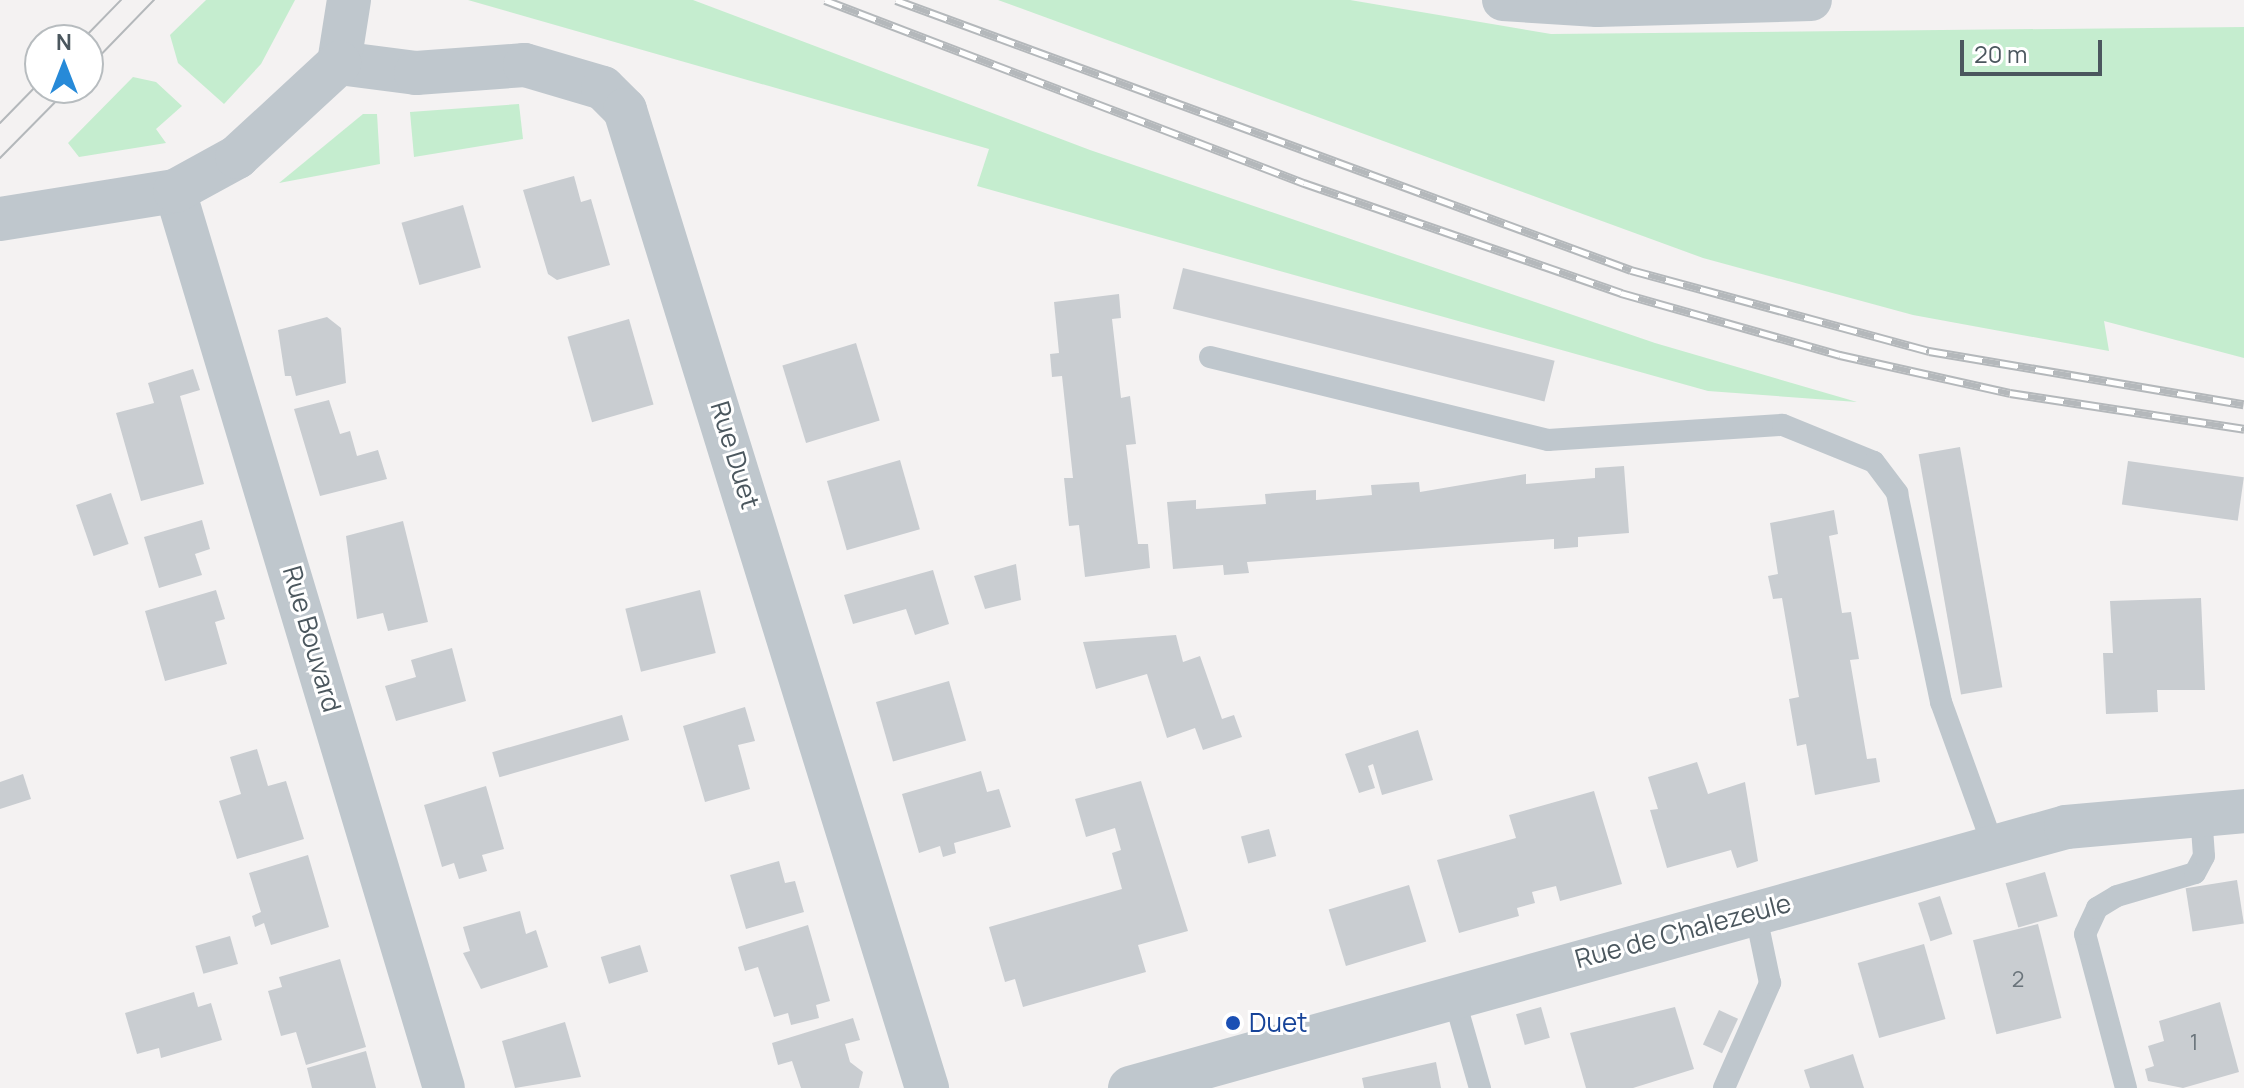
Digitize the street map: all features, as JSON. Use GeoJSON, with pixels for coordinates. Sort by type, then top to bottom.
{"type":"FeatureCollection","features":[{"type":"Feature","properties":{"kind":"street"},"geometry":{"type":"LineString","coordinates":[[0,219],[175,191],[249,148],[339,63],[349,0]]}},
{"type":"Feature","properties":{"kind":"street"},"geometry":{"type":"LineString","coordinates":[[1503,0],[1597,6],[1811,0]]}},
{"type":"Feature","properties":{"kind":"street","name":"Rue Duet"},"geometry":{"type":"LineString","coordinates":[[339,63],[416,73],[525,65],[603,88],[625,110],[927,1088]]}},
{"type":"Feature","properties":{"kind":"street","name":"Rue Bouvard"},"geometry":{"type":"LineString","coordinates":[[175,191],[444,1088]]}},
{"type":"Feature","properties":{"kind":"street","name":"Rue de Chalezeule"},"geometry":{"type":"LineString","coordinates":[[1130,1088],[1453,994],[2066,827],[2244,811]]}},
{"type":"Feature","properties":{"kind":"lane"},"geometry":{"type":"LineString","coordinates":[[1210,357],[1548,440],[1783,425],[1874,462],[1897,493],[1941,702],[1993,846]]}},
{"type":"Feature","properties":{"kind":"lane"},"geometry":{"type":"LineString","coordinates":[[2126,1088],[2085,934],[2097,908],[2117,896],[2195,873],[2204,856],[2201,814]]}},
{"type":"Feature","properties":{"kind":"lane"},"geometry":{"type":"LineString","coordinates":[[1724,1088],[1770,983],[1755,911]]}},
{"type":"Feature","properties":{"kind":"lane"},"geometry":{"type":"LineString","coordinates":[[1453,994],[1480,1088]]}},
{"type":"Feature","properties":{"kind":"green space"},"geometry":{"type":"Polygon","coordinates":[[[206,0],[295,0],[261,64],[224,104],[178,63],[170,35],[206,0]]]}},
{"type":"Feature","properties":{"kind":"green space"},"geometry":{"type":"Polygon","coordinates":[[[468,0],[693,0],[1090,150],[1655,343],[1857,402],[1708,391],[977,186],[989,149],[468,0]]]}},
{"type":"Feature","properties":{"kind":"green space"},"geometry":{"type":"Polygon","coordinates":[[[998,0],[1350,0],[1551,34],[2244,27],[2244,358],[2104,321],[2109,351],[1913,315],[1703,258],[998,0]]]}},
{"type":"Feature","properties":{"kind":"green space"},"geometry":{"type":"Polygon","coordinates":[[[133,77],[156,82],[182,106],[156,129],[166,143],[79,157],[68,143],[133,77]]]}},
{"type":"Feature","properties":{"kind":"green space"},"geometry":{"type":"Polygon","coordinates":[[[519,104],[523,139],[414,157],[410,112],[519,104]]]}},
{"type":"Feature","properties":{"kind":"green space"},"geometry":{"type":"Polygon","coordinates":[[[363,114],[377,114],[380,164],[279,183],[363,114]]]}},
{"type":"Feature","properties":{"kind":"building"},"geometry":{"type":"Polygon","coordinates":[[[574,176],[581,202],[591,199],[610,265],[557,280],[548,274],[523,190],[574,176]]]}},
{"type":"Feature","properties":{"kind":"building"},"geometry":{"type":"Polygon","coordinates":[[[463,205],[481,267],[419,285],[401,223],[463,205]]]}},
{"type":"Feature","properties":{"kind":"building"},"geometry":{"type":"Polygon","coordinates":[[[1183,268],[1555,361],[1544,401],[1173,309],[1183,268]]]}},
{"type":"Feature","properties":{"kind":"building"},"geometry":{"type":"Polygon","coordinates":[[[1119,294],[1121,318],[1112,319],[1121,398],[1130,396],[1136,444],[1126,445],[1138,544],[1148,544],[1150,568],[1085,577],[1079,525],[1069,526],[1064,478],[1073,478],[1062,376],[1052,377],[1050,354],[1059,353],[1054,302],[1119,294]]]}},
{"type":"Feature","properties":{"kind":"building"},"geometry":{"type":"Polygon","coordinates":[[[327,317],[341,328],[346,383],[296,396],[291,376],[285,376],[278,330],[327,317]]]}},
{"type":"Feature","properties":{"kind":"building"},"geometry":{"type":"Polygon","coordinates":[[[629,319],[654,405],[592,422],[567,337],[629,319]]]}},
{"type":"Feature","properties":{"kind":"building"},"geometry":{"type":"Polygon","coordinates":[[[856,343],[880,420],[806,443],[782,366],[856,343]]]}},
{"type":"Feature","properties":{"kind":"building"},"geometry":{"type":"Polygon","coordinates":[[[193,369],[200,390],[180,396],[204,484],[141,501],[116,413],[154,403],[148,383],[193,369]]]}},
{"type":"Feature","properties":{"kind":"building"},"geometry":{"type":"Polygon","coordinates":[[[329,400],[340,434],[350,431],[357,456],[378,450],[387,479],[320,496],[294,409],[329,400]]]}},
{"type":"Feature","properties":{"kind":"building"},"geometry":{"type":"Polygon","coordinates":[[[1960,447],[2002,687],[1961,695],[1919,454],[1960,447]]]}},
{"type":"Feature","properties":{"kind":"building"},"geometry":{"type":"Polygon","coordinates":[[[900,460],[920,529],[847,550],[827,481],[900,460]]]}},
{"type":"Feature","properties":{"kind":"building"},"geometry":{"type":"Polygon","coordinates":[[[2128,461],[2244,477],[2238,521],[2122,505],[2128,461]]]}},
{"type":"Feature","properties":{"kind":"building"},"geometry":{"type":"Polygon","coordinates":[[[1624,466],[1629,533],[1578,537],[1578,547],[1554,549],[1554,539],[1247,562],[1249,573],[1224,575],[1223,565],[1173,569],[1167,502],[1196,500],[1196,509],[1266,504],[1265,494],[1316,490],[1316,500],[1372,495],[1371,485],[1419,482],[1420,492],[1526,474],[1526,484],[1595,478],[1595,468],[1624,466]]]}},
{"type":"Feature","properties":{"kind":"building"},"geometry":{"type":"Polygon","coordinates":[[[111,493],[129,544],[94,556],[76,505],[111,493]]]}},
{"type":"Feature","properties":{"kind":"building"},"geometry":{"type":"Polygon","coordinates":[[[1834,510],[1838,534],[1829,536],[1842,613],[1851,612],[1859,659],[1850,660],[1867,759],[1876,758],[1880,782],[1815,795],[1806,744],[1797,746],[1789,699],[1799,697],[1782,598],[1773,599],[1768,576],[1778,574],[1770,523],[1834,510]]]}},
{"type":"Feature","properties":{"kind":"building"},"geometry":{"type":"Polygon","coordinates":[[[202,520],[210,549],[195,554],[202,575],[159,588],[144,537],[202,520]]]}},
{"type":"Feature","properties":{"kind":"building"},"geometry":{"type":"Polygon","coordinates":[[[403,521],[428,622],[388,631],[383,613],[357,619],[346,536],[403,521]]]}},
{"type":"Feature","properties":{"kind":"building"},"geometry":{"type":"Polygon","coordinates":[[[1016,564],[1021,600],[985,609],[974,576],[1016,564]]]}},
{"type":"Feature","properties":{"kind":"building"},"geometry":{"type":"Polygon","coordinates":[[[933,570],[949,624],[915,635],[906,609],[853,624],[844,595],[933,570]]]}},
{"type":"Feature","properties":{"kind":"building"},"geometry":{"type":"Polygon","coordinates":[[[216,590],[225,619],[215,622],[227,664],[165,681],[145,611],[216,590]]]}},
{"type":"Feature","properties":{"kind":"building"},"geometry":{"type":"Polygon","coordinates":[[[700,590],[716,653],[641,672],[625,609],[700,590]]]}},
{"type":"Feature","properties":{"kind":"building"},"geometry":{"type":"Polygon","coordinates":[[[2201,598],[2205,690],[2157,690],[2158,712],[2106,714],[2103,653],[2113,653],[2110,601],[2201,598]]]}},
{"type":"Feature","properties":{"kind":"building"},"geometry":{"type":"Polygon","coordinates":[[[1176,635],[1183,662],[1200,656],[1222,719],[1234,715],[1242,737],[1203,750],[1195,728],[1167,738],[1147,674],[1096,689],[1083,642],[1176,635]]]}},
{"type":"Feature","properties":{"kind":"building"},"geometry":{"type":"Polygon","coordinates":[[[452,648],[466,701],[396,721],[385,686],[416,677],[411,660],[452,648]]]}},
{"type":"Feature","properties":{"kind":"building"},"geometry":{"type":"Polygon","coordinates":[[[949,681],[966,741],[893,762],[876,702],[949,681]]]}},
{"type":"Feature","properties":{"kind":"building"},"geometry":{"type":"Polygon","coordinates":[[[745,707],[755,741],[738,745],[750,789],[705,802],[683,726],[745,707]]]}},
{"type":"Feature","properties":{"kind":"building"},"geometry":{"type":"Polygon","coordinates":[[[622,715],[629,740],[499,777],[492,752],[622,715]]]}},
{"type":"Feature","properties":{"kind":"building"},"geometry":{"type":"Polygon","coordinates":[[[1418,730],[1433,780],[1382,795],[1373,764],[1368,766],[1375,788],[1359,793],[1345,754],[1418,730]]]}},
{"type":"Feature","properties":{"kind":"building"},"geometry":{"type":"Polygon","coordinates":[[[257,749],[268,786],[286,781],[304,839],[237,859],[219,801],[241,794],[230,757],[257,749]]]}},
{"type":"Feature","properties":{"kind":"building"},"geometry":{"type":"Polygon","coordinates":[[[1697,762],[1708,794],[1745,782],[1758,861],[1737,868],[1731,850],[1667,868],[1650,810],[1658,809],[1648,777],[1697,762]]]}},
{"type":"Feature","properties":{"kind":"building"},"geometry":{"type":"Polygon","coordinates":[[[981,771],[987,792],[999,789],[1011,827],[954,843],[956,853],[943,857],[940,846],[919,853],[902,794],[981,771]]]}},
{"type":"Feature","properties":{"kind":"building"},"geometry":{"type":"Polygon","coordinates":[[[23,774],[31,799],[0,809],[0,782],[23,774]]]}},
{"type":"Feature","properties":{"kind":"building"},"geometry":{"type":"Polygon","coordinates":[[[1141,781],[1188,931],[1138,945],[1146,972],[1023,1007],[1015,979],[1005,982],[989,927],[1122,889],[1112,853],[1121,850],[1115,828],[1086,837],[1075,799],[1141,781]]]}},
{"type":"Feature","properties":{"kind":"building"},"geometry":{"type":"Polygon","coordinates":[[[486,786],[504,849],[482,855],[487,871],[459,879],[454,863],[442,867],[424,805],[486,786]]]}},
{"type":"Feature","properties":{"kind":"building"},"geometry":{"type":"Polygon","coordinates":[[[1594,791],[1622,884],[1560,901],[1556,886],[1532,892],[1535,903],[1517,908],[1519,916],[1459,933],[1437,860],[1516,838],[1509,815],[1594,791]]]}},
{"type":"Feature","properties":{"kind":"building"},"geometry":{"type":"Polygon","coordinates":[[[1269,829],[1276,856],[1248,864],[1241,837],[1269,829]]]}},
{"type":"Feature","properties":{"kind":"building"},"geometry":{"type":"Polygon","coordinates":[[[308,855],[329,927],[271,945],[264,923],[255,927],[252,916],[261,912],[249,873],[308,855]]]}},
{"type":"Feature","properties":{"kind":"building"},"geometry":{"type":"Polygon","coordinates":[[[779,861],[785,883],[795,881],[804,912],[746,929],[730,875],[779,861]]]}},
{"type":"Feature","properties":{"kind":"building"},"geometry":{"type":"Polygon","coordinates":[[[2045,872],[2058,916],[2018,928],[2006,883],[2045,872]]]}},
{"type":"Feature","properties":{"kind":"building"},"geometry":{"type":"Polygon","coordinates":[[[2237,880],[2244,923],[2193,932],[2186,888],[2237,880]]]}},
{"type":"Feature","properties":{"kind":"building"},"geometry":{"type":"Polygon","coordinates":[[[1409,885],[1426,941],[1346,966],[1329,910],[1409,885]]]}},
{"type":"Feature","properties":{"kind":"building"},"geometry":{"type":"Polygon","coordinates":[[[1940,896],[1952,934],[1930,941],[1918,903],[1940,896]]]}},
{"type":"Feature","properties":{"kind":"building"},"geometry":{"type":"Polygon","coordinates":[[[520,911],[526,934],[536,930],[548,967],[481,989],[463,953],[470,951],[463,927],[520,911]]]}},
{"type":"Feature","properties":{"kind":"building"},"geometry":{"type":"Polygon","coordinates":[[[2038,924],[2061,1018],[1996,1034],[1973,940],[2038,924]]]}},
{"type":"Feature","properties":{"kind":"building"},"geometry":{"type":"Polygon","coordinates":[[[808,925],[830,1001],[816,1005],[819,1018],[791,1025],[788,1013],[774,1017],[758,967],[745,971],[738,947],[808,925]]]}},
{"type":"Feature","properties":{"kind":"building"},"geometry":{"type":"Polygon","coordinates":[[[230,936],[238,964],[203,974],[195,946],[230,936]]]}},
{"type":"Feature","properties":{"kind":"building"},"geometry":{"type":"Polygon","coordinates":[[[1924,944],[1945,1019],[1879,1038],[1858,963],[1924,944]]]}},
{"type":"Feature","properties":{"kind":"building"},"geometry":{"type":"Polygon","coordinates":[[[640,945],[648,972],[609,984],[601,957],[640,945]]]}},
{"type":"Feature","properties":{"kind":"building"},"geometry":{"type":"Polygon","coordinates":[[[340,959],[366,1047],[306,1065],[296,1032],[281,1036],[268,991],[282,987],[279,977],[340,959]]]}},
{"type":"Feature","properties":{"kind":"building"},"geometry":{"type":"Polygon","coordinates":[[[194,992],[198,1007],[211,1003],[222,1040],[161,1058],[159,1048],[137,1054],[125,1013],[194,992]]]}},
{"type":"Feature","properties":{"kind":"building"},"geometry":{"type":"Polygon","coordinates":[[[2220,1002],[2239,1072],[2183,1088],[2148,1081],[2145,1069],[2154,1066],[2148,1046],[2164,1041],[2159,1021],[2220,1002]]]}},
{"type":"Feature","properties":{"kind":"building"},"geometry":{"type":"Polygon","coordinates":[[[1541,1007],[1550,1038],[1525,1045],[1516,1014],[1541,1007]]]}},
{"type":"Feature","properties":{"kind":"building"},"geometry":{"type":"Polygon","coordinates":[[[1675,1007],[1694,1069],[1633,1088],[1586,1088],[1570,1033],[1675,1007]]]}},
{"type":"Feature","properties":{"kind":"building"},"geometry":{"type":"Polygon","coordinates":[[[1719,1010],[1738,1019],[1722,1053],[1703,1044],[1719,1010]]]}},
{"type":"Feature","properties":{"kind":"building"},"geometry":{"type":"Polygon","coordinates":[[[853,1018],[860,1040],[845,1044],[850,1062],[863,1072],[859,1088],[801,1088],[792,1061],[778,1065],[772,1043],[853,1018]]]}},
{"type":"Feature","properties":{"kind":"building"},"geometry":{"type":"Polygon","coordinates":[[[565,1022],[581,1077],[515,1088],[502,1041],[565,1022]]]}},
{"type":"Feature","properties":{"kind":"building"},"geometry":{"type":"Polygon","coordinates":[[[366,1051],[376,1088],[312,1088],[307,1068],[366,1051]]]}},
{"type":"Feature","properties":{"kind":"building"},"geometry":{"type":"Polygon","coordinates":[[[1853,1054],[1864,1088],[1810,1088],[1804,1070],[1853,1054]]]}},
{"type":"Feature","properties":{"kind":"building"},"geometry":{"type":"Polygon","coordinates":[[[1436,1062],[1441,1088],[1364,1088],[1362,1078],[1436,1062]]]}},
{"type":"Feature","properties":{"kind":"tram line"},"geometry":{"type":"LineString","coordinates":[[98,24],[121,0]]}},
{"type":"Feature","properties":{"kind":"tram line"},"geometry":{"type":"LineString","coordinates":[[104,52],[154,0]]}},
{"type":"Feature","properties":{"kind":"tram line"},"geometry":{"type":"LineString","coordinates":[[0,123],[24,98]]}},
{"type":"Feature","properties":{"kind":"tram line"},"geometry":{"type":"LineString","coordinates":[[0,158],[53,104]]}},
{"type":"Feature","properties":{"kind":"railway"},"geometry":{"type":"LineString","coordinates":[[825,0],[1304,183],[1621,293],[1840,355],[2010,393],[2244,429]]}},
{"type":"Feature","properties":{"kind":"railway"},"geometry":{"type":"LineString","coordinates":[[896,0],[1631,270],[1929,351],[2244,404]]}},
{"type":"Feature","properties":{"kind":"place","name":"Duet"},"geometry":{"type":"Point","coordinates":[1233,1023]}}]}
